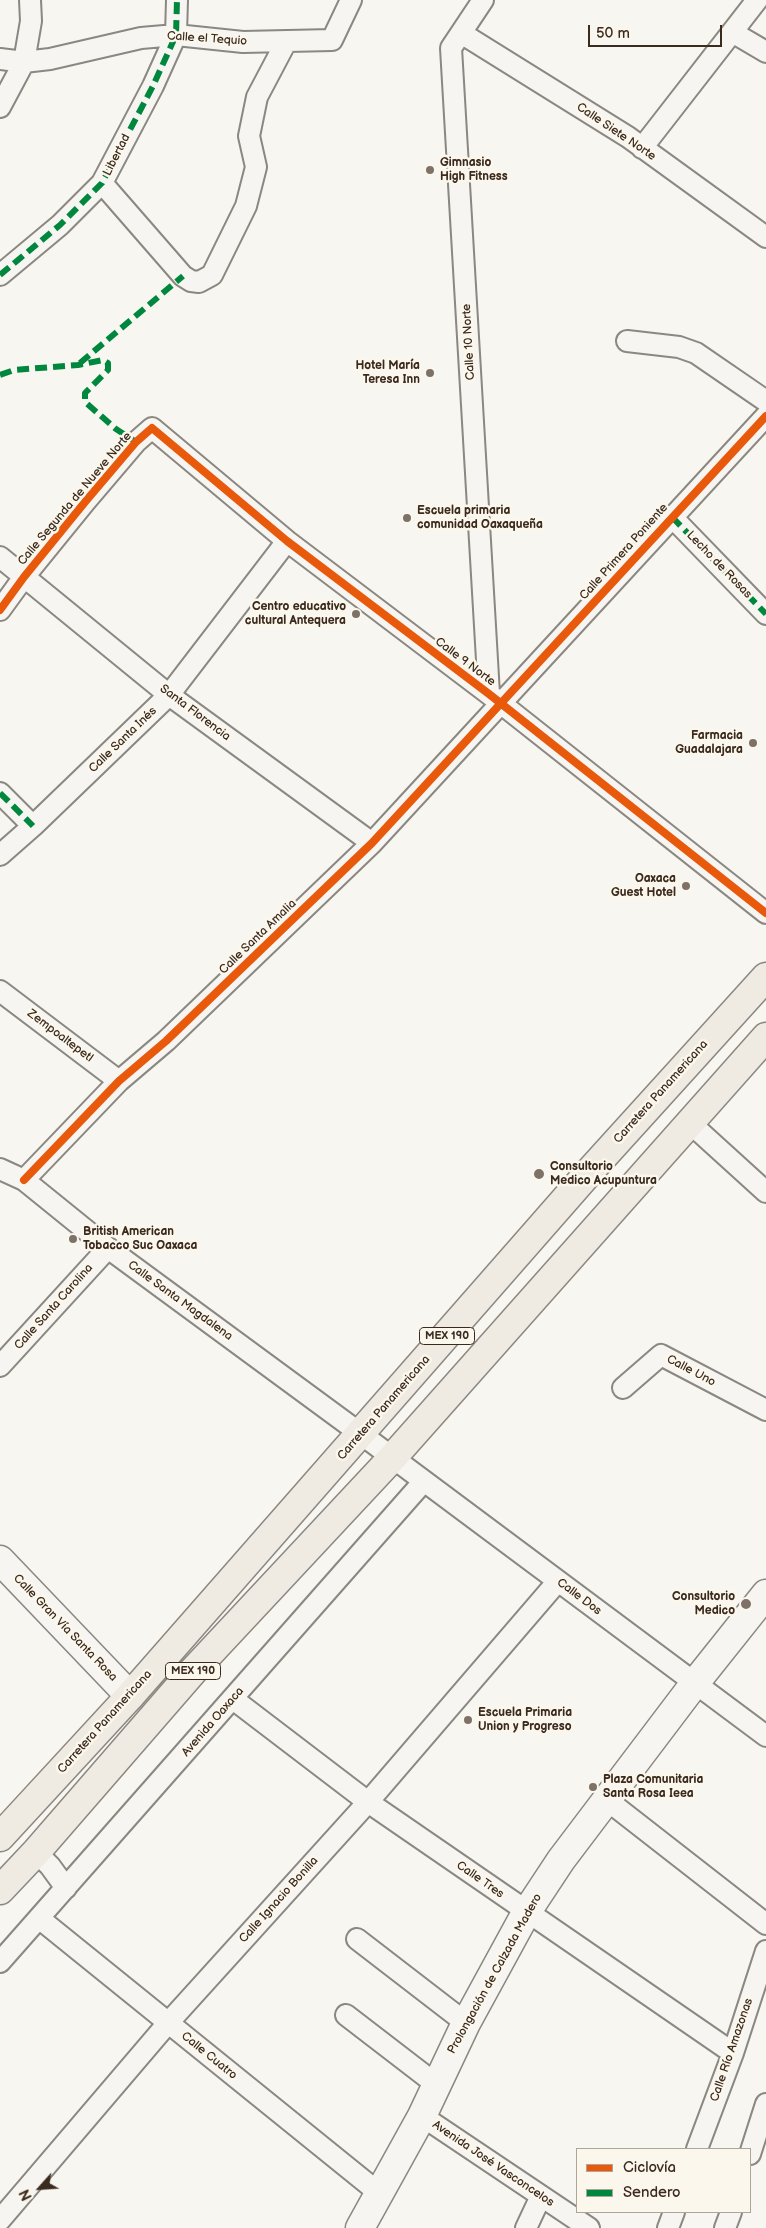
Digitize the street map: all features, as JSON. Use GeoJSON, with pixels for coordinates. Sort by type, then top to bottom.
{"type":"FeatureCollection","features":[{"type":"Feature","properties":{"kind":"highway","name":"Carretera Panamericana"},"geometry":{"type":"LineString","coordinates":[[0,1837],[130,1696],[591,1170],[766,978]]}},
{"type":"Feature","properties":{"kind":"highway","name":"MEX 190"},"geometry":{"type":"LineString","coordinates":[[0,1890],[36,1852],[194,1670],[393,1457],[766,1037]]}},
{"type":"Feature","properties":{"kind":"street"},"geometry":{"type":"LineString","coordinates":[[0,107],[24,62],[31,21],[30,0]]}},
{"type":"Feature","properties":{"kind":"street","name":"Libertad"},"geometry":{"type":"LineString","coordinates":[[0,275],[60,225],[102,183],[153,86],[176,35],[177,0]]}},
{"type":"Feature","properties":{"kind":"street","name":"Calle el Tequio"},"geometry":{"type":"LineString","coordinates":[[0,59],[24,62],[50,59],[141,38],[176,35],[243,42],[332,40],[351,0]]}},
{"type":"Feature","properties":{"kind":"street","name":"Calle 10 Norte"},"geometry":{"type":"LineString","coordinates":[[483,0],[451,48],[495,699]]}},
{"type":"Feature","properties":{"kind":"street"},"geometry":{"type":"LineString","coordinates":[[642,148],[757,0]]}},
{"type":"Feature","properties":{"kind":"street"},"geometry":{"type":"LineString","coordinates":[[732,32],[766,52]]}},
{"type":"Feature","properties":{"kind":"street","name":"Calle Siete Norte"},"geometry":{"type":"LineString","coordinates":[[462,33],[628,137],[766,237]]}},
{"type":"Feature","properties":{"kind":"street"},"geometry":{"type":"LineString","coordinates":[[102,183],[183,276],[191,281],[200,282],[212,275],[246,206],[256,167],[249,136],[257,97],[286,42]]}},
{"type":"Feature","properties":{"kind":"street"},"geometry":{"type":"LineString","coordinates":[[628,341],[679,347],[696,353],[766,401]]}},
{"type":"Feature","properties":{"kind":"street","name":"Calle Primera Poniente"},"geometry":{"type":"LineString","coordinates":[[495,699],[672,517],[766,416]]}},
{"type":"Feature","properties":{"kind":"street","name":"Calle 9 Norte"},"geometry":{"type":"LineString","coordinates":[[152,428],[287,541],[495,699],[766,913]]}},
{"type":"Feature","properties":{"kind":"street","name":"Calle Segunda de Nueve Norte"},"geometry":{"type":"LineString","coordinates":[[0,610],[24,577],[136,442],[152,428]]}},
{"type":"Feature","properties":{"kind":"street","name":"Lecho de Rosas"},"geometry":{"type":"LineString","coordinates":[[672,517],[766,614]]}},
{"type":"Feature","properties":{"kind":"street","name":"Calle Santa Inés"},"geometry":{"type":"LineString","coordinates":[[0,855],[33,826],[169,695],[287,541]]}},
{"type":"Feature","properties":{"kind":"street","name":"Santa Florencia"},"geometry":{"type":"LineString","coordinates":[[0,557],[169,695],[372,843]]}},
{"type":"Feature","properties":{"kind":"street","name":"Calle Santa Amalia"},"geometry":{"type":"LineString","coordinates":[[24,1180],[119,1081],[166,1041],[372,843],[495,699]]}},
{"type":"Feature","properties":{"kind":"street"},"geometry":{"type":"LineString","coordinates":[[0,792],[33,826]]}},
{"type":"Feature","properties":{"kind":"street","name":"Zempoaltepetl"},"geometry":{"type":"LineString","coordinates":[[0,991],[119,1081]]}},
{"type":"Feature","properties":{"kind":"street"},"geometry":{"type":"LineString","coordinates":[[690,1123],[766,1192]]}},
{"type":"Feature","properties":{"kind":"street","name":"Calle Santa Magdalena"},"geometry":{"type":"LineString","coordinates":[[0,1169],[24,1180],[108,1248],[393,1457]]}},
{"type":"Feature","properties":{"kind":"street","name":"Calle Santa Carolina"},"geometry":{"type":"LineString","coordinates":[[0,1366],[108,1248]]}},
{"type":"Feature","properties":{"kind":"street","name":"Calle Uno"},"geometry":{"type":"LineString","coordinates":[[623,1388],[661,1355],[766,1410]]}},
{"type":"Feature","properties":{"kind":"street","name":"Calle Dos"},"geometry":{"type":"LineString","coordinates":[[393,1457],[766,1736]]}},
{"type":"Feature","properties":{"kind":"street","name":"Avenida Oaxaca"},"geometry":{"type":"LineString","coordinates":[[0,1962],[40,1919],[424,1480]]}},
{"type":"Feature","properties":{"kind":"street","name":"Calle Gran Vía Santa Rosa"},"geometry":{"type":"LineString","coordinates":[[0,1560],[130,1696]]}},
{"type":"Feature","properties":{"kind":"street","name":"Calle Ignacio Bonilla"},"geometry":{"type":"LineString","coordinates":[[0,2220],[168,2023],[368,1802],[558,1581]]}},
{"type":"Feature","properties":{"kind":"street","name":"Prolongación de Calzada Madero"},"geometry":{"type":"LineString","coordinates":[[360,2228],[422,2116],[466,2023],[526,1913],[561,1860],[695,1683],[766,1594]]}},
{"type":"Feature","properties":{"kind":"street","name":"Calle Tres"},"geometry":{"type":"LineString","coordinates":[[233,1699],[368,1802],[526,1913],[733,2053]]}},
{"type":"Feature","properties":{"kind":"street"},"geometry":{"type":"LineString","coordinates":[[607,1800],[766,1924]]}},
{"type":"Feature","properties":{"kind":"street"},"geometry":{"type":"LineString","coordinates":[[36,1852],[50,1866],[66,1888]]}},
{"type":"Feature","properties":{"kind":"street","name":"Calle Cuatro"},"geometry":{"type":"LineString","coordinates":[[40,1919],[379,2192]]}},
{"type":"Feature","properties":{"kind":"street"},"geometry":{"type":"LineString","coordinates":[[357,1939],[466,2023]]}},
{"type":"Feature","properties":{"kind":"street","name":"Calle Río Amazonas"},"geometry":{"type":"LineString","coordinates":[[697,2148],[733,2053],[766,1951]]}},
{"type":"Feature","properties":{"kind":"street"},"geometry":{"type":"LineString","coordinates":[[346,2015],[437,2086]]}},
{"type":"Feature","properties":{"kind":"street"},"geometry":{"type":"LineString","coordinates":[[751,2151],[766,2104]]}},
{"type":"Feature","properties":{"kind":"street","name":"Avenida José Vasconcelos"},"geometry":{"type":"LineString","coordinates":[[422,2116],[589,2228]]}},
{"type":"Feature","properties":{"kind":"street"},"geometry":{"type":"LineString","coordinates":[[526,2228],[541,2196]]}},
{"type":"Feature","properties":{"kind":"street"},"geometry":{"type":"LineString","coordinates":[[668,2228],[674,2213]]}},
{"type":"Feature","properties":{"kind":"street"},"geometry":{"type":"LineString","coordinates":[[725,2228],[731,2213]]}},
{"type":"Feature","properties":{"kind":"marked path"},"geometry":{"type":"LineString","coordinates":[[0,275],[60,225],[102,183],[153,86],[176,35],[177,0]]}},
{"type":"Feature","properties":{"kind":"marked path"},"geometry":{"type":"LineString","coordinates":[[80,363],[183,276]]}},
{"type":"Feature","properties":{"kind":"marked path"},"geometry":{"type":"LineString","coordinates":[[0,375],[14,370],[78,365],[103,360],[108,363],[108,370],[85,393],[85,402],[116,429],[136,442]]}},
{"type":"Feature","properties":{"kind":"marked path"},"geometry":{"type":"LineString","coordinates":[[672,517],[766,614]]}},
{"type":"Feature","properties":{"kind":"marked path"},"geometry":{"type":"LineString","coordinates":[[0,793],[33,826]]}},
{"type":"Feature","properties":{"kind":"cycle path"},"geometry":{"type":"LineString","coordinates":[[24,1180],[119,1081],[166,1041],[372,843],[766,416]]}},
{"type":"Feature","properties":{"kind":"cycle path"},"geometry":{"type":"LineString","coordinates":[[0,610],[24,577],[85,502],[136,442],[152,428],[287,541],[489,694],[766,913]]}},
{"type":"Feature","properties":{"kind":"place","name":"Gimnasio High Fitness"},"geometry":{"type":"Point","coordinates":[430,170]}},
{"type":"Feature","properties":{"kind":"place","name":"Hotel María Teresa Inn"},"geometry":{"type":"Point","coordinates":[430,373]}},
{"type":"Feature","properties":{"kind":"place","name":"Escuela primaria comunidad Oaxaqueña"},"geometry":{"type":"Point","coordinates":[407,518]}},
{"type":"Feature","properties":{"kind":"place","name":"Centro educativo cultural Antequera"},"geometry":{"type":"Point","coordinates":[356,614]}},
{"type":"Feature","properties":{"kind":"place","name":"Farmacia Guadalajara"},"geometry":{"type":"Point","coordinates":[753,743]}},
{"type":"Feature","properties":{"kind":"place","name":"Oaxaca Guest Hotel"},"geometry":{"type":"Point","coordinates":[686,886]}},
{"type":"Feature","properties":{"kind":"place","name":"Consultorio Medico Acupuntura"},"geometry":{"type":"Point","coordinates":[539,1174]}},
{"type":"Feature","properties":{"kind":"place","name":"British American Tobacco Suc Oaxaca"},"geometry":{"type":"Point","coordinates":[73,1239]}},
{"type":"Feature","properties":{"kind":"place","name":"Consultorio Medico"},"geometry":{"type":"Point","coordinates":[746,1604]}},
{"type":"Feature","properties":{"kind":"place","name":"Escuela Primaria Union y Progreso"},"geometry":{"type":"Point","coordinates":[468,1720]}},
{"type":"Feature","properties":{"kind":"place","name":"Plaza Comunitaria Santa Rosa Ieea"},"geometry":{"type":"Point","coordinates":[593,1787]}}]}
